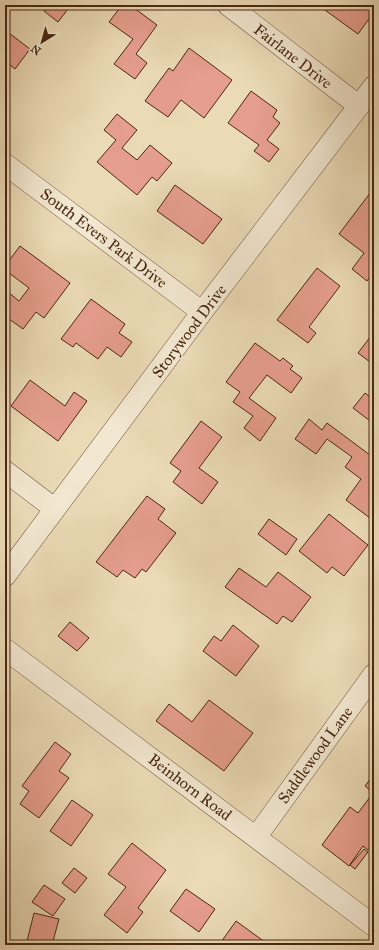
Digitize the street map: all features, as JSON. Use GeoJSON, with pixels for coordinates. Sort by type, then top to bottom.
{"type":"FeatureCollection","features":[{"type":"Feature","properties":{"kind":"street","name":"Fairlane Drive"},"geometry":{"type":"LineString","coordinates":[[228,5],[359,106]]}},
{"type":"Feature","properties":{"kind":"street","name":"Storywood Drive"},"geometry":{"type":"LineString","coordinates":[[5,576],[202,312],[374,86]]}},
{"type":"Feature","properties":{"kind":"street","name":"South Evers Park Drive"},"geometry":{"type":"LineString","coordinates":[[5,164],[202,312]]}},
{"type":"Feature","properties":{"kind":"street"},"geometry":{"type":"LineString","coordinates":[[5,471],[55,509]]}},
{"type":"Feature","properties":{"kind":"street","name":"Beinhorn Road"},"geometry":{"type":"LineString","coordinates":[[5,649],[374,926]]}},
{"type":"Feature","properties":{"kind":"street","name":"Saddlewood Lane"},"geometry":{"type":"LineString","coordinates":[[256,837],[374,674]]}},
{"type":"Feature","properties":{"kind":"building"},"geometry":{"type":"Polygon","coordinates":[[[48,5],[71,5],[58,22],[44,11],[48,5]]]}},
{"type":"Feature","properties":{"kind":"building"},"geometry":{"type":"Polygon","coordinates":[[[122,5],[130,5],[157,25],[136,54],[147,63],[135,79],[114,64],[133,39],[109,22],[122,5]]]}},
{"type":"Feature","properties":{"kind":"building"},"geometry":{"type":"Polygon","coordinates":[[[318,5],[374,5],[374,12],[358,34],[318,5]]]}},
{"type":"Feature","properties":{"kind":"building"},"geometry":{"type":"Polygon","coordinates":[[[5,30],[30,49],[15,69],[5,61],[5,30]]]}},
{"type":"Feature","properties":{"kind":"building"},"geometry":{"type":"Polygon","coordinates":[[[189,48],[232,80],[204,118],[181,100],[168,117],[145,101],[169,68],[173,71],[189,48]]]}},
{"type":"Feature","properties":{"kind":"building"},"geometry":{"type":"Polygon","coordinates":[[[251,91],[277,110],[273,117],[280,123],[267,140],[279,149],[269,162],[254,151],[259,145],[228,123],[251,91]]]}},
{"type":"Feature","properties":{"kind":"building"},"geometry":{"type":"Polygon","coordinates":[[[117,114],[137,130],[122,148],[137,160],[150,145],[172,163],[157,181],[152,177],[137,195],[97,162],[116,140],[104,130],[117,114]]]}},
{"type":"Feature","properties":{"kind":"building"},"geometry":{"type":"Polygon","coordinates":[[[175,185],[222,219],[203,244],[157,211],[175,185]]]}},
{"type":"Feature","properties":{"kind":"building"},"geometry":{"type":"Polygon","coordinates":[[[374,188],[374,271],[367,281],[352,269],[364,253],[339,234],[374,188]]]}},
{"type":"Feature","properties":{"kind":"building"},"geometry":{"type":"Polygon","coordinates":[[[20,246],[70,283],[44,318],[36,312],[23,329],[5,316],[5,296],[8,292],[19,301],[29,288],[5,270],[5,266],[20,246]]]}},
{"type":"Feature","properties":{"kind":"building"},"geometry":{"type":"Polygon","coordinates":[[[317,268],[340,286],[309,327],[316,333],[308,343],[277,320],[317,268]]]}},
{"type":"Feature","properties":{"kind":"building"},"geometry":{"type":"Polygon","coordinates":[[[91,299],[125,324],[119,333],[132,342],[121,357],[107,347],[98,359],[76,343],[73,347],[61,339],[91,299]]]}},
{"type":"Feature","properties":{"kind":"building"},"geometry":{"type":"Polygon","coordinates":[[[374,332],[374,365],[358,353],[374,332]]]}},
{"type":"Feature","properties":{"kind":"building"},"geometry":{"type":"Polygon","coordinates":[[[255,343],[280,361],[283,358],[293,366],[290,369],[302,378],[291,393],[267,375],[249,398],[276,418],[260,441],[244,428],[253,416],[233,402],[240,392],[226,382],[255,343]]]}},
{"type":"Feature","properties":{"kind":"building"},"geometry":{"type":"Polygon","coordinates":[[[30,380],[65,406],[74,392],[87,401],[58,441],[11,406],[30,380]]]}},
{"type":"Feature","properties":{"kind":"building"},"geometry":{"type":"Polygon","coordinates":[[[365,393],[374,400],[374,424],[353,408],[365,393]]]}},
{"type":"Feature","properties":{"kind":"building"},"geometry":{"type":"Polygon","coordinates":[[[309,419],[322,430],[327,423],[374,458],[374,513],[370,518],[346,500],[361,479],[345,467],[352,457],[327,439],[316,454],[295,439],[309,419]]]}},
{"type":"Feature","properties":{"kind":"building"},"geometry":{"type":"Polygon","coordinates":[[[201,421],[222,437],[199,468],[218,482],[202,504],[173,482],[181,471],[170,463],[201,421]]]}},
{"type":"Feature","properties":{"kind":"building"},"geometry":{"type":"Polygon","coordinates":[[[147,496],[165,509],[158,519],[176,533],[146,572],[142,569],[135,578],[123,570],[117,577],[96,562],[147,496]]]}},
{"type":"Feature","properties":{"kind":"building"},"geometry":{"type":"Polygon","coordinates":[[[329,514],[368,545],[344,576],[332,567],[327,573],[299,551],[329,514]]]}},
{"type":"Feature","properties":{"kind":"building"},"geometry":{"type":"Polygon","coordinates":[[[269,519],[297,539],[286,555],[258,534],[269,519]]]}},
{"type":"Feature","properties":{"kind":"building"},"geometry":{"type":"Polygon","coordinates":[[[239,568],[266,587],[278,572],[311,597],[292,622],[283,616],[277,624],[225,587],[239,568]]]}},
{"type":"Feature","properties":{"kind":"building"},"geometry":{"type":"Polygon","coordinates":[[[70,622],[89,638],[77,651],[58,636],[70,622]]]}},
{"type":"Feature","properties":{"kind":"building"},"geometry":{"type":"Polygon","coordinates":[[[233,625],[259,646],[236,676],[203,651],[214,636],[221,641],[233,625]]]}},
{"type":"Feature","properties":{"kind":"building"},"geometry":{"type":"Polygon","coordinates":[[[209,700],[253,733],[224,771],[156,721],[169,704],[192,722],[209,700]]]}},
{"type":"Feature","properties":{"kind":"building"},"geometry":{"type":"Polygon","coordinates":[[[55,742],[71,754],[59,771],[69,778],[39,818],[20,804],[29,791],[22,786],[55,742]]]}},
{"type":"Feature","properties":{"kind":"building"},"geometry":{"type":"Polygon","coordinates":[[[374,774],[374,843],[368,850],[363,846],[349,866],[322,845],[350,807],[358,813],[373,793],[365,786],[374,774]]]}},
{"type":"Feature","properties":{"kind":"building"},"geometry":{"type":"Polygon","coordinates":[[[72,800],[93,815],[71,846],[50,831],[72,800]]]}},
{"type":"Feature","properties":{"kind":"building"},"geometry":{"type":"Polygon","coordinates":[[[132,843],[166,870],[138,908],[143,912],[127,933],[104,915],[126,887],[108,874],[132,843]]]}},
{"type":"Feature","properties":{"kind":"building"},"geometry":{"type":"Polygon","coordinates":[[[364,849],[368,852],[355,869],[350,865],[364,849]]]}},
{"type":"Feature","properties":{"kind":"building"},"geometry":{"type":"Polygon","coordinates":[[[74,868],[87,878],[75,893],[62,883],[74,868]]]}},
{"type":"Feature","properties":{"kind":"building"},"geometry":{"type":"Polygon","coordinates":[[[44,885],[65,899],[53,916],[32,902],[44,885]]]}},
{"type":"Feature","properties":{"kind":"building"},"geometry":{"type":"Polygon","coordinates":[[[186,889],[215,909],[199,932],[170,911],[186,889]]]}},
{"type":"Feature","properties":{"kind":"building"},"geometry":{"type":"Polygon","coordinates":[[[34,913],[59,919],[52,945],[26,945],[34,913]]]}},
{"type":"Feature","properties":{"kind":"building"},"geometry":{"type":"Polygon","coordinates":[[[236,921],[269,945],[219,945],[236,921]]]}},
{"type":"Feature","properties":{"kind":"building"},"geometry":{"type":"Polygon","coordinates":[[[11,942],[22,945],[10,945],[11,942]]]}}]}
